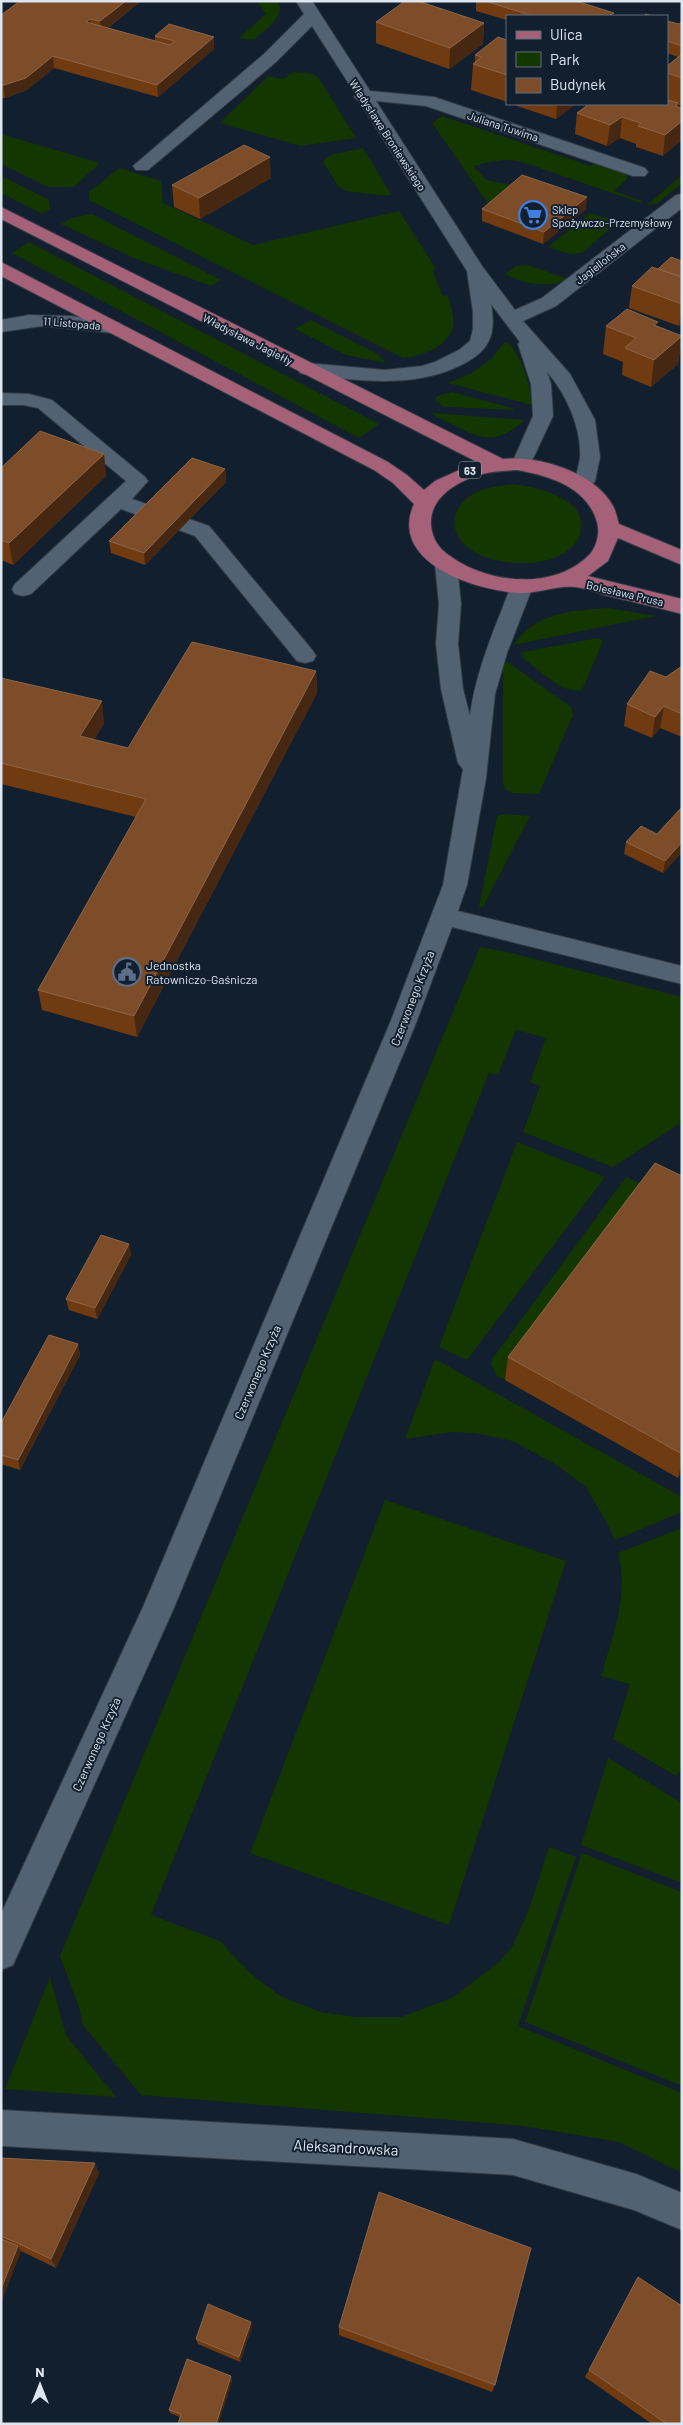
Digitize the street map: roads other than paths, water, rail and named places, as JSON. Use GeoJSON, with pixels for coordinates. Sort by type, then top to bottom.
{"type":"FeatureCollection","features":[{"type":"Feature","properties":{"kind":"main road","name":"Władysława Jagiełły"},"geometry":{"type":"LineString","coordinates":[[1,212],[306,369],[497,464]]}},
{"type":"Feature","properties":{"kind":"main road"},"geometry":{"type":"LineString","coordinates":[[4,273],[113,327],[381,466],[400,479],[425,502],[420,518],[422,535],[431,550],[446,564],[468,576],[494,584],[522,586],[546,585],[569,580],[589,571],[604,559],[614,546],[619,531],[682,558]]}},
{"type":"Feature","properties":{"kind":"main road","name":"63"},"geometry":{"type":"LineString","coordinates":[[425,502],[436,489],[452,477],[473,469],[497,464],[522,463],[566,472],[600,491],[611,504],[617,517],[619,531]]}},
{"type":"Feature","properties":{"kind":"main road","name":"Bolesława Prusa"},"geometry":{"type":"LineString","coordinates":[[569,580],[682,607]]}},
{"type":"Feature","properties":{"kind":"street","name":"Władysława Broniewskiego"},"geometry":{"type":"LineString","coordinates":[[309,8],[363,97],[474,268],[525,336],[563,378],[585,420],[590,457],[585,481]]}},
{"type":"Feature","properties":{"kind":"street"},"geometry":{"type":"LineString","coordinates":[[142,166],[276,52],[309,8]]}},
{"type":"Feature","properties":{"kind":"street","name":"Juliana Tuwima"},"geometry":{"type":"LineString","coordinates":[[363,97],[380,96],[428,101],[639,172]]}},
{"type":"Feature","properties":{"kind":"street","name":"Jagiellońska"},"geometry":{"type":"LineString","coordinates":[[513,318],[549,302],[682,198]]}},
{"type":"Feature","properties":{"kind":"street","name":"Władysława Broniewskiego"},"geometry":{"type":"LineString","coordinates":[[306,369],[369,376],[418,373],[447,365],[469,353],[481,338],[482,312],[474,268]]}},
{"type":"Feature","properties":{"kind":"street","name":"11 Listopada"},"geometry":{"type":"LineString","coordinates":[[1,326],[37,320],[60,320],[113,327]]}},
{"type":"Feature","properties":{"kind":"street","name":"Władysława Broniewskiego"},"geometry":{"type":"LineString","coordinates":[[522,463],[543,416],[541,384],[525,336]]}},
{"type":"Feature","properties":{"kind":"street"},"geometry":{"type":"LineString","coordinates":[[1,399],[35,400],[45,404],[138,481],[23,589]]}},
{"type":"Feature","properties":{"kind":"street"},"geometry":{"type":"LineString","coordinates":[[118,501],[202,532],[305,656]]}},
{"type":"Feature","properties":{"kind":"street","name":"Czerwonego Krzyża"},"geometry":{"type":"LineString","coordinates":[[446,564],[450,604],[447,644],[452,689],[474,778]]}},
{"type":"Feature","properties":{"kind":"street","name":"Czerwonego Krzyża"},"geometry":{"type":"LineString","coordinates":[[1,1953],[157,1610],[403,1023],[455,885],[474,778],[484,694],[496,653],[522,586]]}},
{"type":"Feature","properties":{"kind":"street"},"geometry":{"type":"LineString","coordinates":[[443,916],[682,974]]}},
{"type":"Feature","properties":{"kind":"street","name":"Aleksandrowska"},"geometry":{"type":"LineString","coordinates":[[1,2128],[514,2156],[636,2192],[682,2212]]}},
{"type":"Feature","properties":{"kind":"place","name":"Sklep Spożywczo-Przemysłowy"},"geometry":{"type":"Point","coordinates":[533,215]}},
{"type":"Feature","properties":{"kind":"place","name":"Jednostka Ratowniczo-Gaśnicza"},"geometry":{"type":"Point","coordinates":[127,972]}}]}
